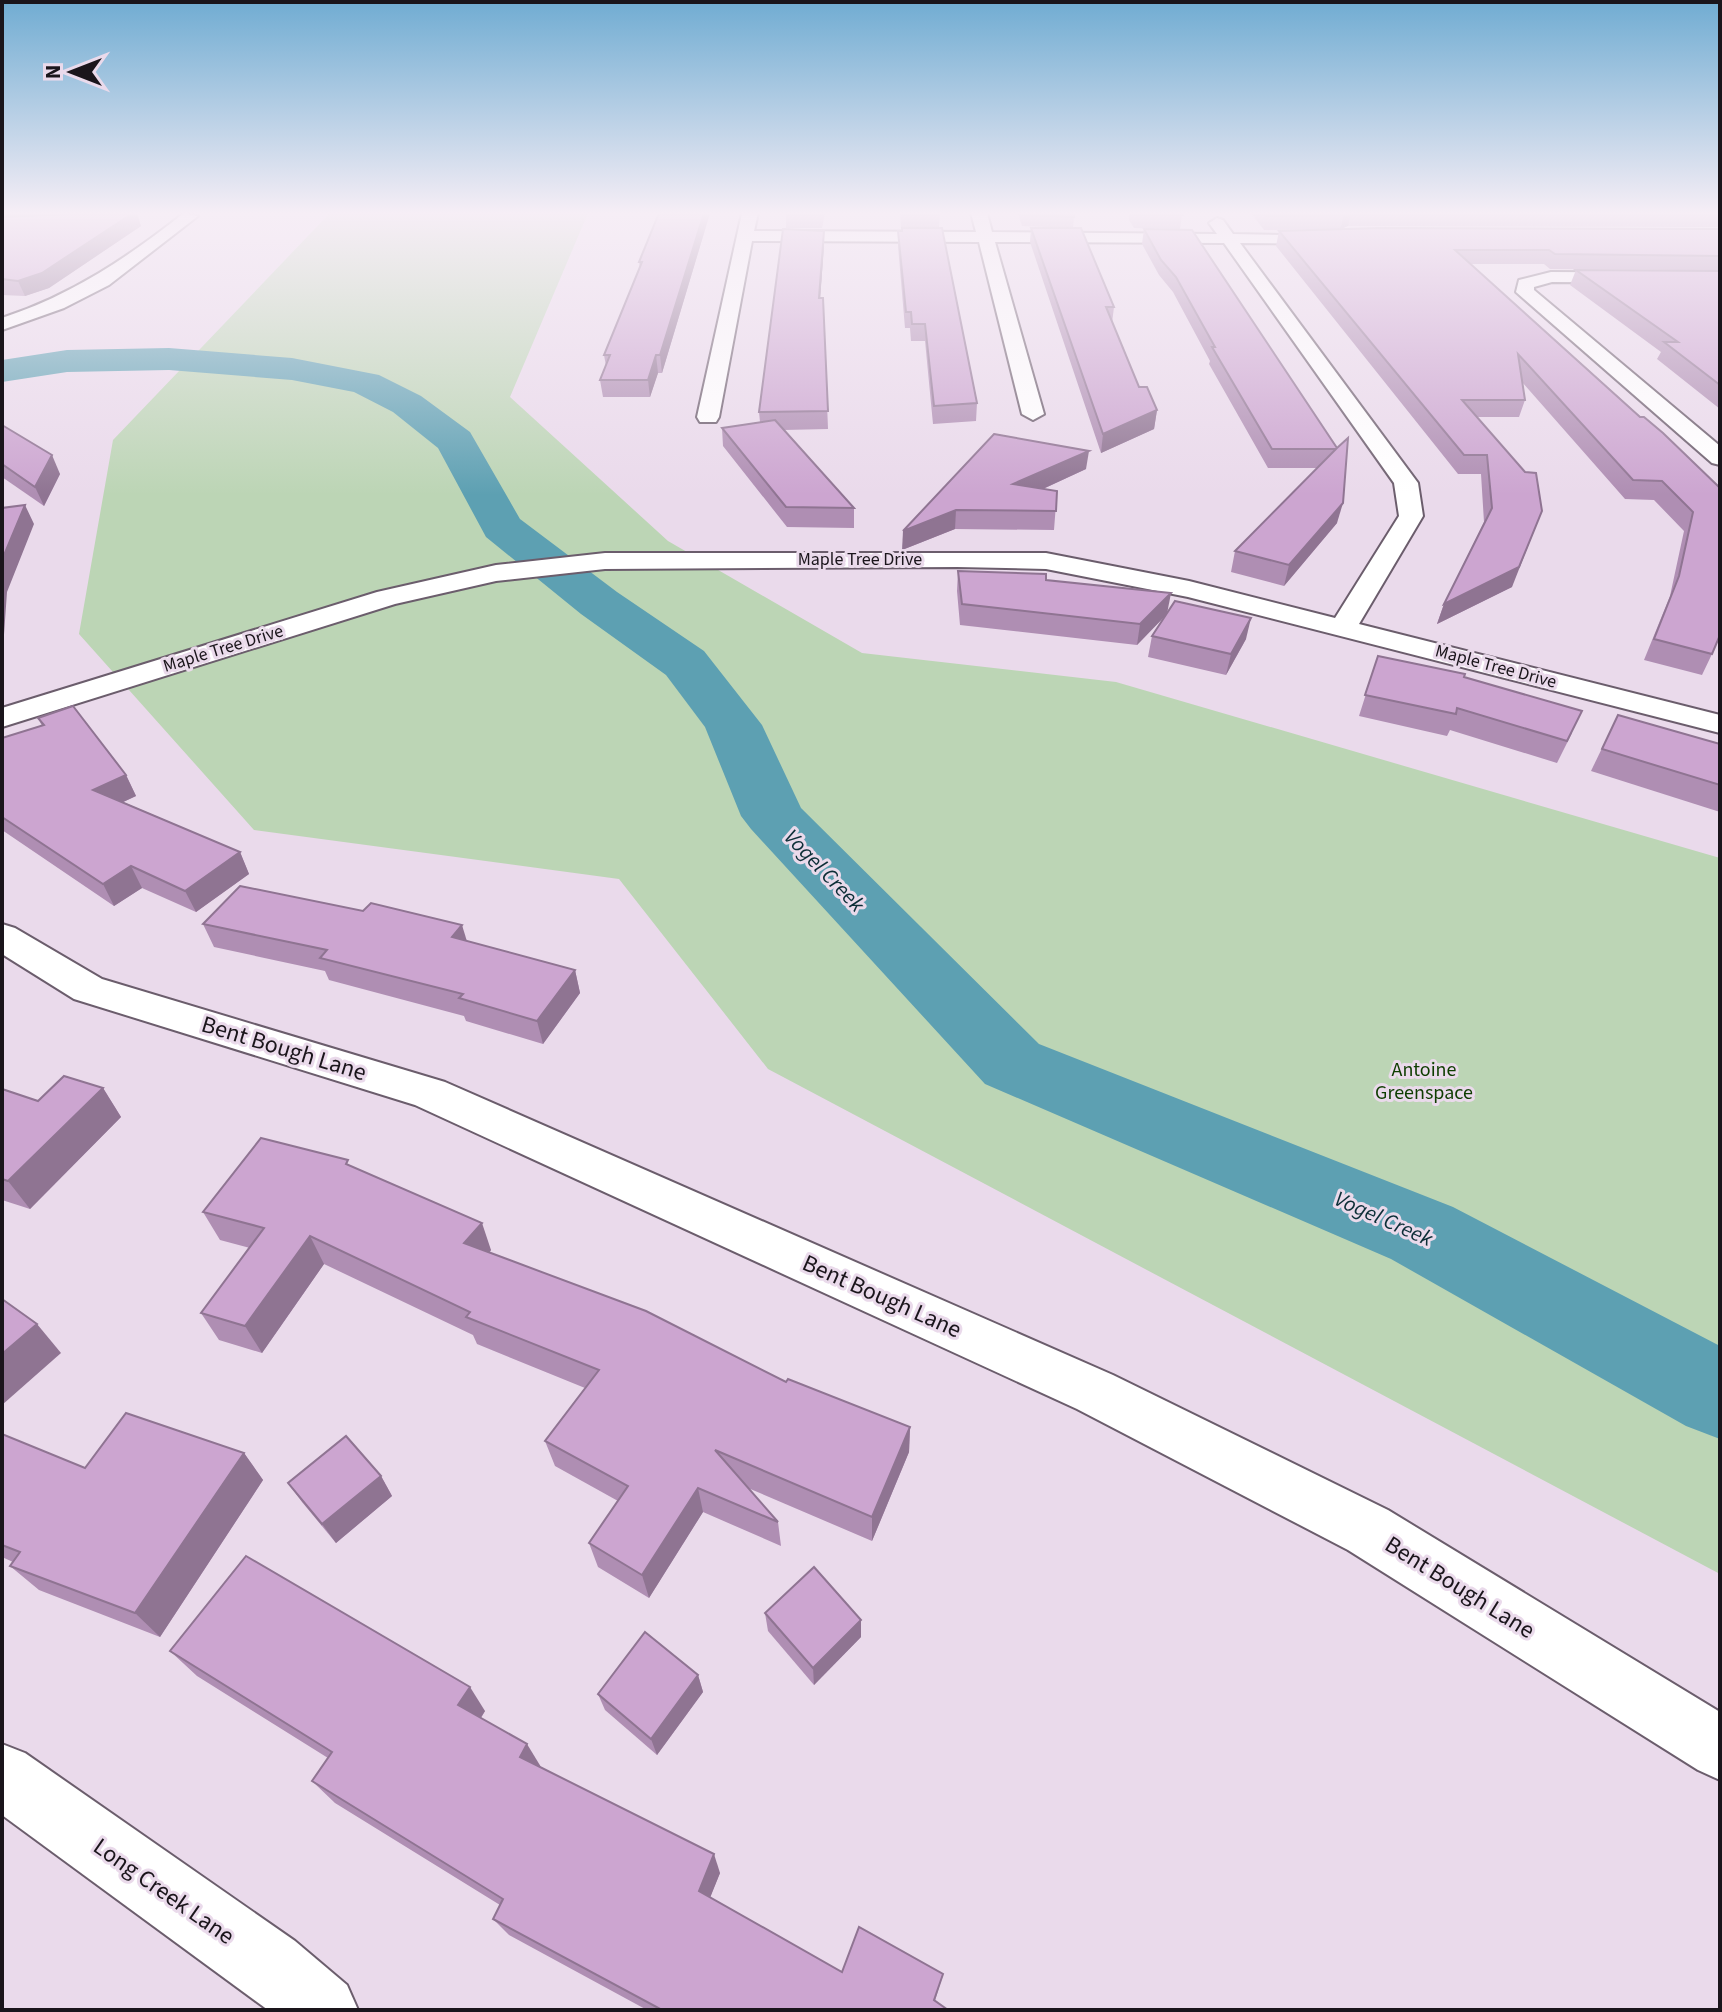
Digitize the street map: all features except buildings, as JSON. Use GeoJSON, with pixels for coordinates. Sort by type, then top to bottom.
{"type":"FeatureCollection","features":[{"type":"Feature","properties":{"kind":"street"},"geometry":{"type":"LineString","coordinates":[[2,324],[48,307]]}},
{"type":"Feature","properties":{"kind":"street"},"geometry":{"type":"LineString","coordinates":[[708,417],[731,307]]}},
{"type":"Feature","properties":{"kind":"street"},"geometry":{"type":"LineString","coordinates":[[1004,307],[1033,414]]}},
{"type":"Feature","properties":{"kind":"street"},"geometry":{"type":"LineString","coordinates":[[1278,307],[1406,483],[1411,516],[1343,627]]}},
{"type":"Feature","properties":{"kind":"street"},"geometry":{"type":"LineString","coordinates":[[1542,307],[1720,458]]}},
{"type":"Feature","properties":{"kind":"street","name":"Maple Tree Drive"},"geometry":{"type":"LineString","coordinates":[[2,718],[439,584],[563,564],[655,559],[1046,561],[1189,589],[1720,724]]}},
{"type":"Feature","properties":{"kind":"street","name":"Bent Bough Lane"},"geometry":{"type":"LineString","coordinates":[[2,937],[88,989],[430,1093],[1095,1392],[1368,1530],[1720,1748]]}},
{"type":"Feature","properties":{"kind":"street","name":"Long Creek Lane"},"geometry":{"type":"LineString","coordinates":[[2,1776],[270,1966],[322,2010]]}},
{"type":"Feature","properties":{"kind":"green space","name":"Antoine Greenspace"},"geometry":{"type":"Polygon","coordinates":[[[240,307],[548,307],[510,397],[668,541],[862,653],[1116,682],[1720,858],[1720,1574],[768,1069],[619,879],[254,830],[79,634],[113,440],[240,307]]]}},
{"type":"Feature","properties":{"kind":"waterway","name":"Vogel Creek"},"geometry":{"type":"LineString","coordinates":[[2,371],[67,361],[169,359],[292,369],[365,383],[407,404],[455,441],[502,527],[599,603],[685,663],[733,725],[773,816],[1012,1064],[1422,1233],[1720,1395]]}}]}
